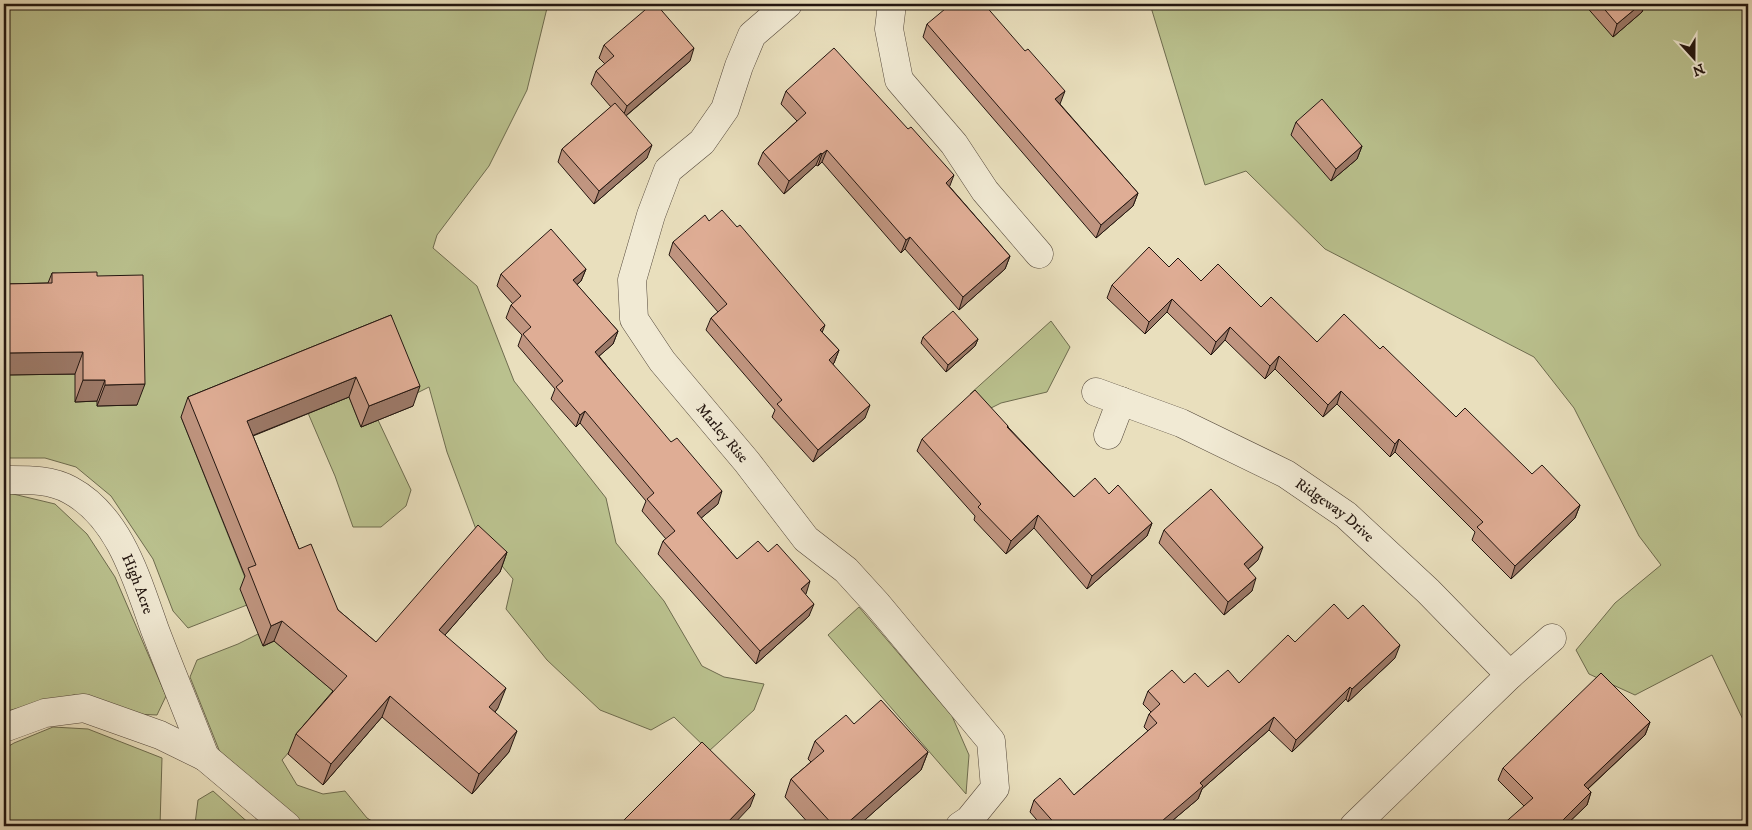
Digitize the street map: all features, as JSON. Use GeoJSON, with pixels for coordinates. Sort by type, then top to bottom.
{"type":"FeatureCollection","features":[{"type":"Feature","properties":{"kind":"street","name":"Marley Rise"},"geometry":{"type":"LineString","coordinates":[[788,4],[752,35],[739,66],[725,110],[702,142],[668,170],[651,215],[632,280],[634,319],[662,361],[747,462],[806,539],[846,570],[877,604],[991,741],[995,788],[969,820],[960,826]]}},
{"type":"Feature","properties":{"kind":"street"},"geometry":{"type":"LineString","coordinates":[[892,4],[889,29],[899,80],[954,144],[985,191],[1040,254]]}},
{"type":"Feature","properties":{"kind":"street","name":"Ridgeway Drive"},"geometry":{"type":"LineString","coordinates":[[1108,435],[1108,397],[1181,423],[1286,474],[1346,515],[1428,591],[1510,675]]}},
{"type":"Feature","properties":{"kind":"street","name":"High Acre"},"geometry":{"type":"LineString","coordinates":[[4,480],[37,479],[70,490],[93,507],[112,531],[137,576],[155,630],[205,757]]}},
{"type":"Feature","properties":{"kind":"street"},"geometry":{"type":"LineString","coordinates":[[1354,826],[1510,675],[1552,638]]}},
{"type":"Feature","properties":{"kind":"street","name":"High Acre"},"geometry":{"type":"LineString","coordinates":[[4,728],[45,712],[84,708],[160,735],[205,757],[287,826]]}},
{"type":"Feature","properties":{"kind":"green space"},"geometry":{"type":"Polygon","coordinates":[[[4,4],[548,4],[527,90],[489,166],[437,235],[433,248],[477,286],[514,381],[606,498],[616,543],[664,601],[702,666],[724,677],[764,684],[754,710],[709,751],[674,717],[651,730],[600,710],[547,660],[506,609],[513,579],[480,540],[447,452],[429,387],[409,397],[384,335],[181,417],[248,585],[247,605],[188,628],[173,611],[153,559],[111,496],[76,467],[45,458],[4,458],[4,4]]]}},
{"type":"Feature","properties":{"kind":"green space"},"geometry":{"type":"Polygon","coordinates":[[[1150,4],[1748,4],[1748,730],[1712,655],[1635,695],[1589,674],[1576,650],[1615,603],[1661,565],[1639,536],[1574,408],[1534,357],[1325,249],[1246,171],[1205,185],[1150,4]]]}},
{"type":"Feature","properties":{"kind":"green space"},"geometry":{"type":"Polygon","coordinates":[[[1051,321],[1070,347],[1047,392],[1001,403],[987,410],[970,394],[1051,321]]]}},
{"type":"Feature","properties":{"kind":"green space"},"geometry":{"type":"Polygon","coordinates":[[[349,397],[361,427],[378,420],[411,490],[406,506],[381,527],[353,527],[335,476],[308,413],[349,397]]]}},
{"type":"Feature","properties":{"kind":"green space"},"geometry":{"type":"Polygon","coordinates":[[[9,493],[55,504],[87,534],[115,577],[166,696],[157,715],[134,714],[74,695],[11,710],[4,714],[4,495],[9,493]]]}},
{"type":"Feature","properties":{"kind":"green space"},"geometry":{"type":"Polygon","coordinates":[[[859,607],[952,716],[969,755],[966,794],[828,635],[859,607]]]}},
{"type":"Feature","properties":{"kind":"green space"},"geometry":{"type":"Polygon","coordinates":[[[258,634],[264,646],[274,641],[339,696],[282,760],[297,785],[323,794],[345,791],[367,818],[380,826],[303,826],[284,813],[219,750],[190,677],[197,660],[258,634]]]}},
{"type":"Feature","properties":{"kind":"green space"},"geometry":{"type":"Polygon","coordinates":[[[53,727],[88,729],[162,758],[160,826],[4,826],[4,749],[53,727]]]}},
{"type":"Feature","properties":{"kind":"green space"},"geometry":{"type":"Polygon","coordinates":[[[213,791],[252,826],[197,826],[195,824],[198,800],[213,791]]]}},
{"type":"Feature","properties":{"kind":"building"},"geometry":{"type":"Polygon","coordinates":[[[652,4],[656,4],[694,48],[627,106],[596,71],[614,56],[604,45],[652,4]]]}},
{"type":"Feature","properties":{"kind":"building"},"geometry":{"type":"Polygon","coordinates":[[[951,4],[984,4],[1025,51],[1028,49],[1065,91],[1055,99],[1138,193],[1101,225],[927,24],[951,4]]]}},
{"type":"Feature","properties":{"kind":"building"},"geometry":{"type":"Polygon","coordinates":[[[1600,4],[1641,4],[1617,24],[1600,4]]]}},
{"type":"Feature","properties":{"kind":"building"},"geometry":{"type":"Polygon","coordinates":[[[834,48],[908,129],[911,127],[954,175],[946,183],[1010,256],[963,297],[910,237],[906,240],[827,150],[789,181],[763,152],[806,113],[786,91],[834,48]]]}},
{"type":"Feature","properties":{"kind":"building"},"geometry":{"type":"Polygon","coordinates":[[[1322,99],[1362,146],[1336,169],[1296,122],[1322,99]]]}},
{"type":"Feature","properties":{"kind":"building"},"geometry":{"type":"Polygon","coordinates":[[[615,103],[652,145],[599,191],[562,149],[615,103]]]}},
{"type":"Feature","properties":{"kind":"building"},"geometry":{"type":"Polygon","coordinates":[[[722,210],[737,227],[740,225],[825,325],[820,330],[839,350],[829,360],[870,405],[818,450],[777,404],[782,400],[711,318],[727,304],[673,242],[705,215],[709,221],[722,210]]]}},
{"type":"Feature","properties":{"kind":"building"},"geometry":{"type":"Polygon","coordinates":[[[551,229],[586,269],[573,280],[618,331],[595,352],[671,442],[677,438],[722,491],[697,513],[737,559],[758,541],[768,552],[777,544],[810,581],[801,589],[814,604],[760,651],[663,541],[675,531],[647,499],[654,493],[585,411],[580,415],[556,387],[563,381],[523,334],[531,327],[511,305],[521,296],[501,274],[551,229]]]}},
{"type":"Feature","properties":{"kind":"building"},"geometry":{"type":"Polygon","coordinates":[[[1149,247],[1169,267],[1178,258],[1201,281],[1218,264],[1261,307],[1271,297],[1317,342],[1344,314],[1380,349],[1383,346],[1456,417],[1465,408],[1532,474],[1542,465],[1580,505],[1515,566],[1477,527],[1483,522],[1399,439],[1395,444],[1341,391],[1328,405],[1279,356],[1270,366],[1230,327],[1216,342],[1172,299],[1149,322],[1112,285],[1149,247]]]}},
{"type":"Feature","properties":{"kind":"building"},"geometry":{"type":"Polygon","coordinates":[[[97,272],[97,276],[143,275],[145,384],[105,385],[105,380],[83,380],[83,352],[4,353],[4,284],[52,283],[52,273],[97,272]]]}},
{"type":"Feature","properties":{"kind":"building"},"geometry":{"type":"Polygon","coordinates":[[[953,311],[978,339],[948,365],[923,337],[953,311]]]}},
{"type":"Feature","properties":{"kind":"building"},"geometry":{"type":"Polygon","coordinates":[[[391,315],[420,386],[369,406],[356,377],[247,421],[299,549],[311,544],[338,610],[376,642],[478,525],[507,552],[439,630],[506,688],[489,707],[517,731],[479,774],[390,696],[331,764],[296,734],[347,676],[282,621],[271,626],[248,568],[256,565],[188,397],[391,315]]]}},
{"type":"Feature","properties":{"kind":"building"},"geometry":{"type":"Polygon","coordinates":[[[975,390],[1007,427],[1074,497],[1095,478],[1109,494],[1118,485],[1152,523],[1092,576],[1038,515],[1011,541],[978,507],[981,504],[922,439],[975,390]]]}},
{"type":"Feature","properties":{"kind":"building"},"geometry":{"type":"Polygon","coordinates":[[[1211,489],[1263,547],[1244,564],[1256,578],[1228,602],[1164,530],[1211,489]]]}},
{"type":"Feature","properties":{"kind":"building"},"geometry":{"type":"Polygon","coordinates":[[[1334,604],[1348,619],[1363,605],[1400,645],[1352,689],[1350,687],[1296,740],[1274,717],[1200,783],[1203,786],[1162,821],[1166,826],[1057,826],[1034,800],[1060,778],[1074,795],[1157,723],[1149,714],[1160,704],[1148,691],[1172,670],[1184,683],[1195,673],[1208,687],[1228,670],[1239,683],[1288,635],[1295,642],[1334,604]]]}},
{"type":"Feature","properties":{"kind":"building"},"geometry":{"type":"Polygon","coordinates":[[[1601,673],[1650,722],[1584,785],[1591,792],[1557,826],[1501,826],[1533,798],[1503,768],[1601,673]]]}},
{"type":"Feature","properties":{"kind":"building"},"geometry":{"type":"Polygon","coordinates":[[[881,700],[928,752],[844,826],[834,826],[791,779],[824,751],[815,741],[846,715],[854,724],[881,700]]]}},
{"type":"Feature","properties":{"kind":"building"},"geometry":{"type":"Polygon","coordinates":[[[702,742],[755,794],[724,826],[618,826],[702,742]]]}}]}
